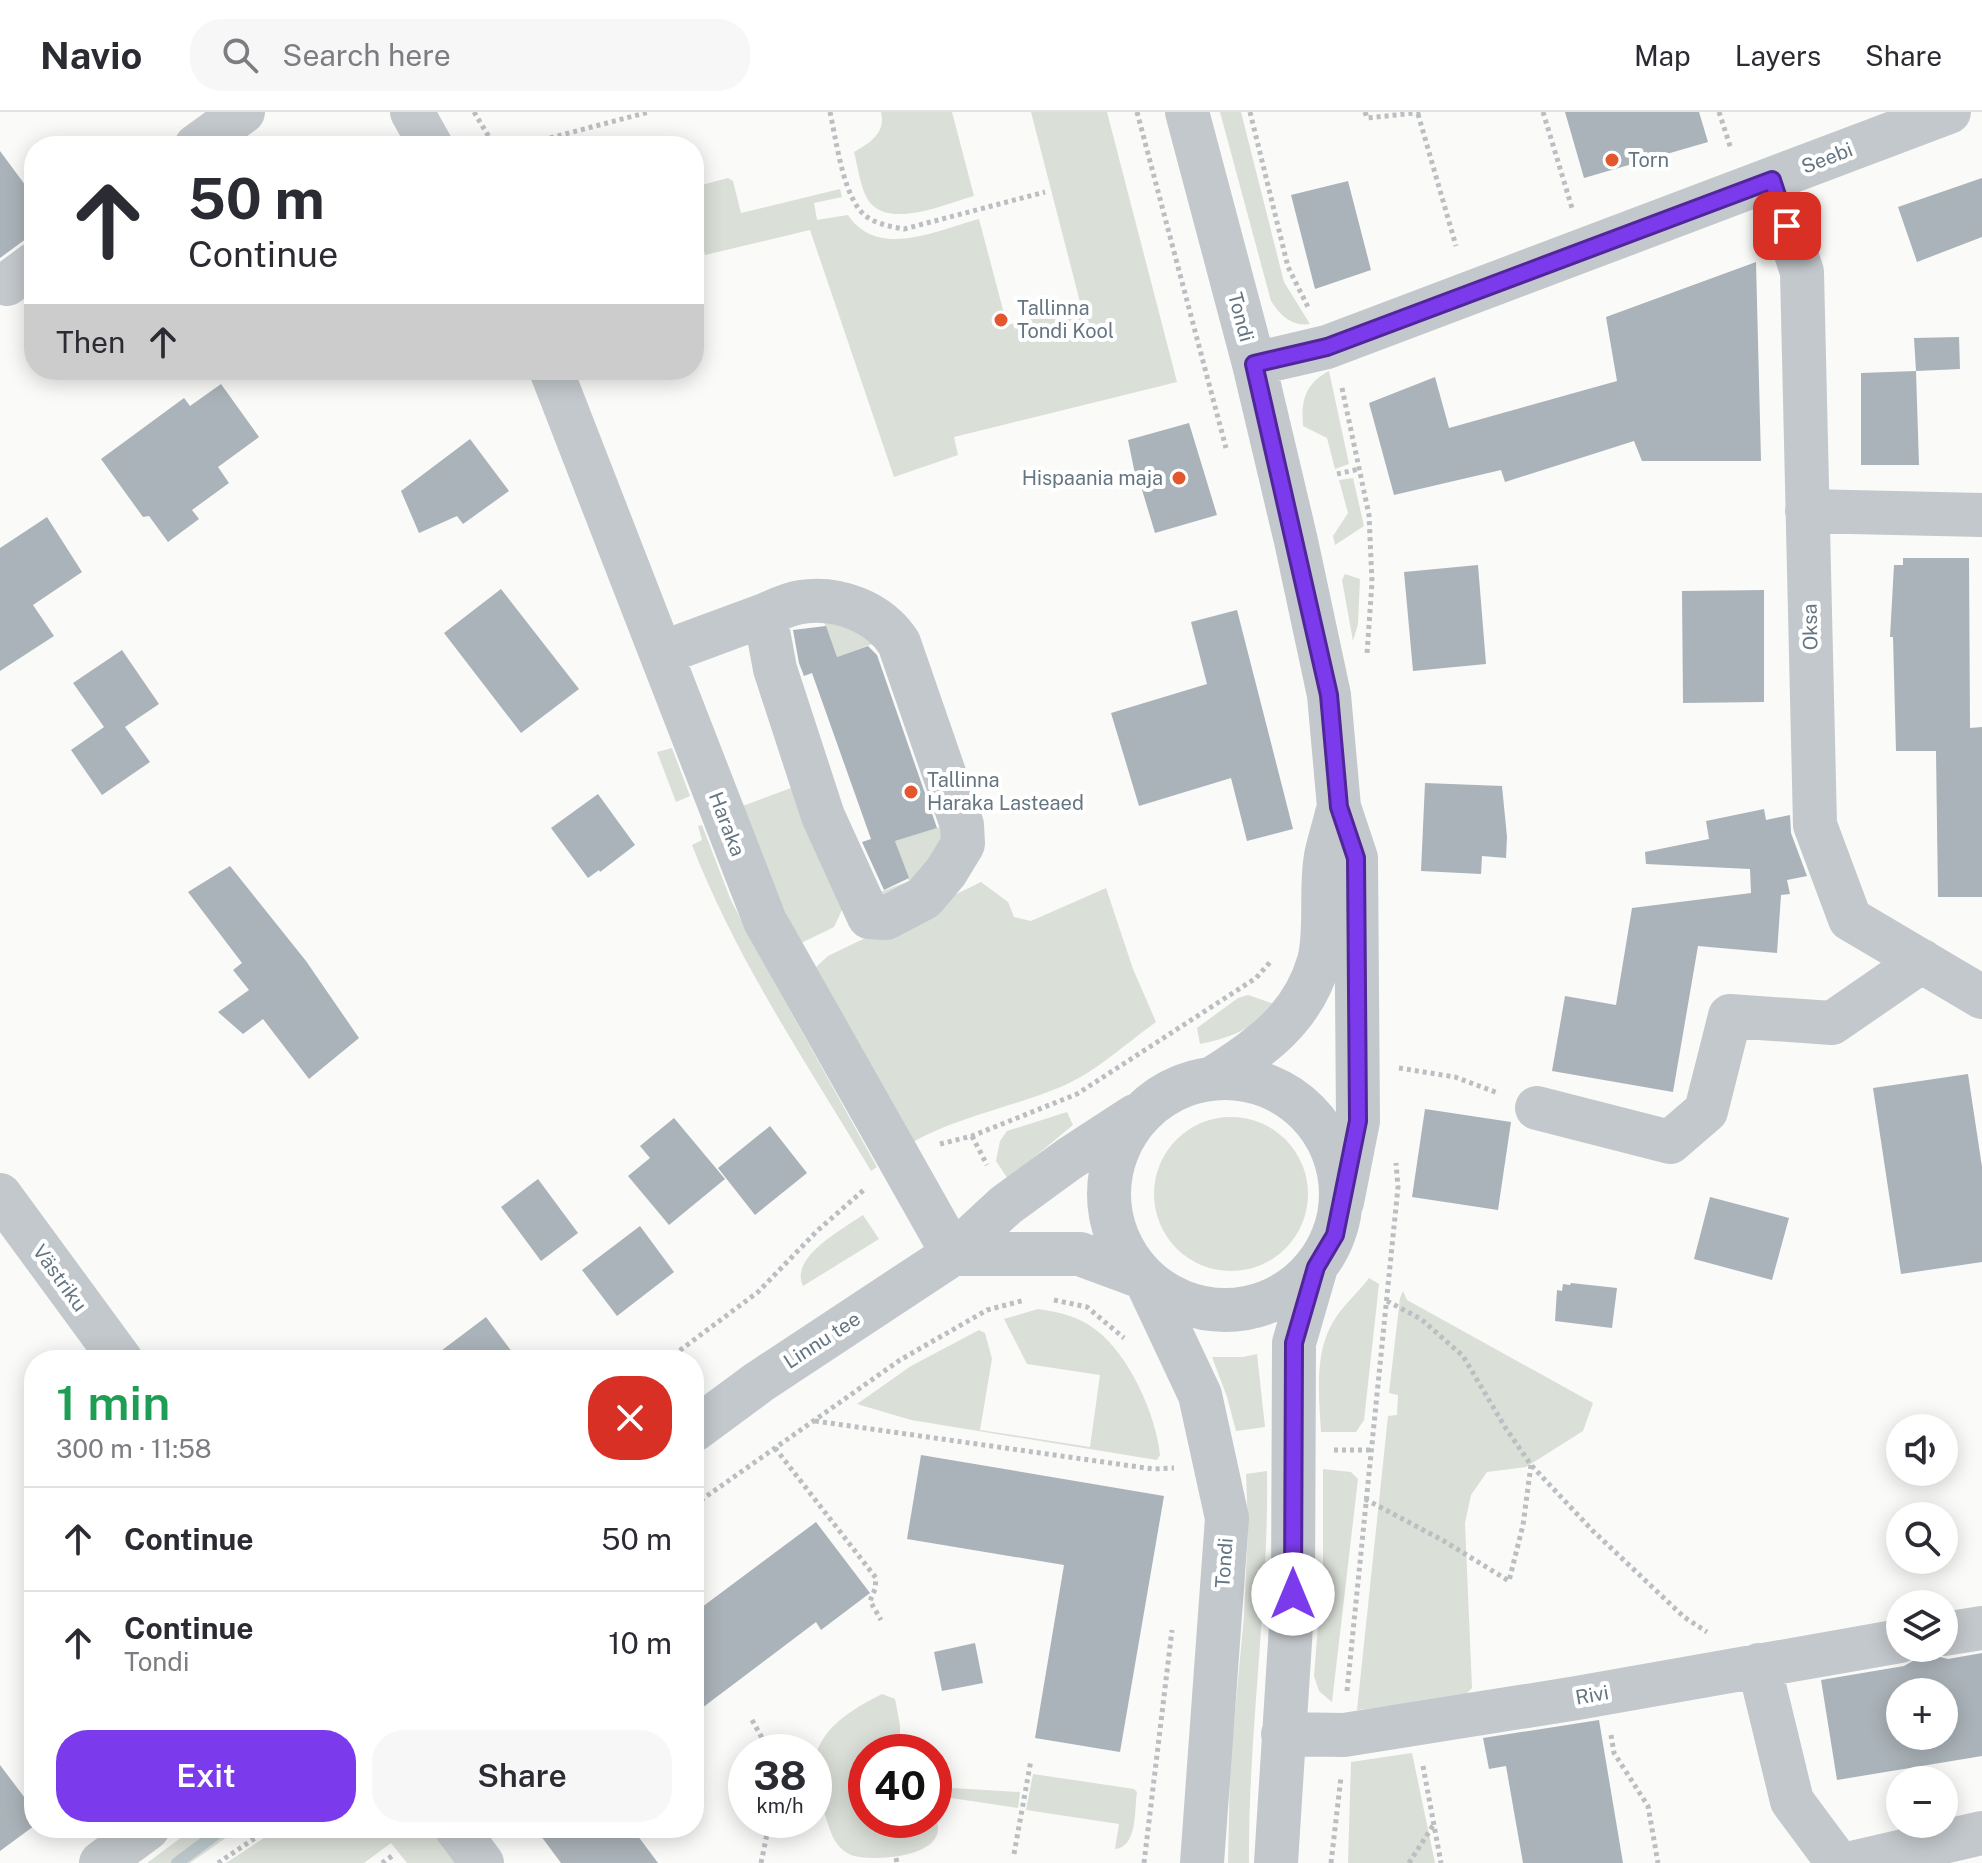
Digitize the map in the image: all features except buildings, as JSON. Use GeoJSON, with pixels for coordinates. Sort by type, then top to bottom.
{"type":"FeatureCollection","features":[{"type":"Feature","properties":{"kind":"street"},"geometry":{"type":"LineString","coordinates":[[210,136],[243,112]]}},
{"type":"Feature","properties":{"kind":"street"},"geometry":{"type":"LineString","coordinates":[[412,112],[425,136]]}},
{"type":"Feature","properties":{"kind":"street","name":"Tondi"},"geometry":{"type":"LineString","coordinates":[[1187,112],[1254,364],[1329,695],[1339,807],[1356,858],[1358,1121],[1342,1202]]}},
{"type":"Feature","properties":{"kind":"street","name":"Seebi"},"geometry":{"type":"LineString","coordinates":[[1254,364],[1327,347],[1949,112]]}},
{"type":"Feature","properties":{"kind":"street","name":"Oksa"},"geometry":{"type":"LineString","coordinates":[[1772,180],[1802,272],[1815,825],[1850,919],[1982,997]]}},
{"type":"Feature","properties":{"kind":"street","name":"Haraka"},"geometry":{"type":"LineString","coordinates":[[555,380],[765,921],[953,1254]]}},
{"type":"Feature","properties":{"kind":"street"},"geometry":{"type":"LineString","coordinates":[[1807,511],[1982,515]]}},
{"type":"Feature","properties":{"kind":"street"},"geometry":{"type":"LineString","coordinates":[[662,653],[765,615],[801,602],[850,606],[890,628],[899,643],[962,825],[963,844],[946,872],[924,898],[886,918],[869,917],[823,816],[775,669],[765,615]]}},
{"type":"Feature","properties":{"kind":"street","name":"Tondi"},"geometry":{"type":"LineString","coordinates":[[1213,1078],[1284,1026],[1300,1004],[1319,960],[1326,856],[1339,807]]}},
{"type":"Feature","properties":{"kind":"street"},"geometry":{"type":"LineString","coordinates":[[1537,1108],[1670,1142],[1706,1111],[1730,1016],[1832,1023],[1922,961]]}},
{"type":"Feature","properties":{"kind":"street"},"geometry":{"type":"LineString","coordinates":[[1276,1863],[1293,1594],[1294,1343],[1316,1267],[1335,1235],[1342,1202],[1341,1182],[1321,1126],[1297,1102],[1274,1088],[1213,1078],[1179,1087],[1144,1110],[1130,1126],[1110,1177],[1109,1204],[1115,1231],[1127,1257],[1145,1278],[1174,1299],[1211,1309],[1235,1310],[1258,1306],[1277,1298],[1295,1287],[1316,1267]]}},
{"type":"Feature","properties":{"kind":"street","name":"Linnu tee"},"geometry":{"type":"LineString","coordinates":[[704,1423],[759,1382],[953,1254],[1006,1205],[1144,1110]]}},
{"type":"Feature","properties":{"kind":"street","name":"Västriku"},"geometry":{"type":"LineString","coordinates":[[0,1195],[114,1350]]}},
{"type":"Feature","properties":{"kind":"street"},"geometry":{"type":"LineString","coordinates":[[953,1254],[1080,1254],[1145,1278]]}},
{"type":"Feature","properties":{"kind":"street","name":"Tondi"},"geometry":{"type":"LineString","coordinates":[[1145,1278],[1200,1395],[1227,1518],[1202,1863]]}},
{"type":"Feature","properties":{"kind":"street"},"geometry":{"type":"LineString","coordinates":[[1958,1632],[1982,1628]]}},
{"type":"Feature","properties":{"kind":"street","name":"Rivi"},"geometry":{"type":"LineString","coordinates":[[1283,1734],[1344,1735],[1886,1643]]}},
{"type":"Feature","properties":{"kind":"street"},"geometry":{"type":"LineString","coordinates":[[1759,1665],[1792,1801],[1838,1863]]}},
{"type":"Feature","properties":{"kind":"street"},"geometry":{"type":"LineString","coordinates":[[1852,1863],[1982,1833]]}},
{"type":"Feature","properties":{"kind":"street"},"geometry":{"type":"LineString","coordinates":[[101,1863],[135,1838]]}},
{"type":"Feature","properties":{"kind":"street"},"geometry":{"type":"LineString","coordinates":[[463,1838],[482,1863]]}},
{"type":"Feature","properties":{"kind":"path"},"geometry":{"type":"LineString","coordinates":[[474,112],[488,136]]}},
{"type":"Feature","properties":{"kind":"path"},"geometry":{"type":"LineString","coordinates":[[557,136],[649,112]]}},
{"type":"Feature","properties":{"kind":"path"},"geometry":{"type":"LineString","coordinates":[[830,112],[849,187],[860,210],[882,225],[904,229],[1045,192]]}},
{"type":"Feature","properties":{"kind":"path"},"geometry":{"type":"LineString","coordinates":[[1137,112],[1228,458]]}},
{"type":"Feature","properties":{"kind":"path"},"geometry":{"type":"LineString","coordinates":[[1250,112],[1288,267],[1339,372],[1369,515],[1372,582],[1367,649]]}},
{"type":"Feature","properties":{"kind":"path"},"geometry":{"type":"LineString","coordinates":[[1365,112],[1367,118],[1421,113],[1456,246]]}},
{"type":"Feature","properties":{"kind":"path"},"geometry":{"type":"LineString","coordinates":[[1543,112],[1585,252]]}},
{"type":"Feature","properties":{"kind":"path"},"geometry":{"type":"LineString","coordinates":[[1719,112],[1733,155]]}},
{"type":"Feature","properties":{"kind":"path"},"geometry":{"type":"LineString","coordinates":[[1337,474],[1359,469]]}},
{"type":"Feature","properties":{"kind":"path"},"geometry":{"type":"LineString","coordinates":[[972,1136],[1077,1094],[1256,978],[1274,957]]}},
{"type":"Feature","properties":{"kind":"path"},"geometry":{"type":"LineString","coordinates":[[1387,1066],[1455,1077],[1537,1108]]}},
{"type":"Feature","properties":{"kind":"path"},"geometry":{"type":"LineString","coordinates":[[1347,1696],[1398,1187],[1395,1157]]}},
{"type":"Feature","properties":{"kind":"path"},"geometry":{"type":"LineString","coordinates":[[680,1350],[758,1292],[817,1231],[874,1181]]}},
{"type":"Feature","properties":{"kind":"path"},"geometry":{"type":"LineString","coordinates":[[704,1498],[900,1360],[987,1310],[1038,1296]]}},
{"type":"Feature","properties":{"kind":"path"},"geometry":{"type":"LineString","coordinates":[[1050,1299],[1087,1307],[1129,1342]]}},
{"type":"Feature","properties":{"kind":"path"},"geometry":{"type":"LineString","coordinates":[[1387,1301],[1421,1319],[1463,1356],[1531,1465],[1593,1531],[1684,1617],[1759,1665]]}},
{"type":"Feature","properties":{"kind":"path"},"geometry":{"type":"LineString","coordinates":[[814,1421],[1153,1469],[1176,1468]]}},
{"type":"Feature","properties":{"kind":"path"},"geometry":{"type":"LineString","coordinates":[[775,1448],[876,1578],[870,1601],[881,1620]]}},
{"type":"Feature","properties":{"kind":"path"},"geometry":{"type":"LineString","coordinates":[[1322,1451],[1370,1450]]}},
{"type":"Feature","properties":{"kind":"path"},"geometry":{"type":"LineString","coordinates":[[1174,1461],[1178,1482]]}},
{"type":"Feature","properties":{"kind":"path"},"geometry":{"type":"LineString","coordinates":[[1365,1499],[1444,1541],[1509,1581],[1523,1525],[1531,1465]]}},
{"type":"Feature","properties":{"kind":"path"},"geometry":{"type":"LineString","coordinates":[[1144,1863],[1172,1629]]}},
{"type":"Feature","properties":{"kind":"path"},"geometry":{"type":"LineString","coordinates":[[1604,1693],[1614,1753],[1648,1806],[1658,1863]]}},
{"type":"Feature","properties":{"kind":"path"},"geometry":{"type":"LineString","coordinates":[[752,1720],[760,1734]]}},
{"type":"Feature","properties":{"kind":"path"},"geometry":{"type":"LineString","coordinates":[[1414,1723],[1441,1863]]}},
{"type":"Feature","properties":{"kind":"path"},"geometry":{"type":"LineString","coordinates":[[1014,1854],[1031,1760]]}},
{"type":"Feature","properties":{"kind":"path"},"geometry":{"type":"LineString","coordinates":[[1331,1863],[1341,1769]]}},
{"type":"Feature","properties":{"kind":"path"},"geometry":{"type":"LineString","coordinates":[[1409,1863],[1434,1824]]}},
{"type":"Feature","properties":{"kind":"path"},"geometry":{"type":"LineString","coordinates":[[218,1863],[255,1838]]}},
{"type":"Feature","properties":{"kind":"path"},"geometry":{"type":"LineString","coordinates":[[761,1863],[766,1838]]}},
{"type":"Feature","properties":{"kind":"path"},"geometry":{"type":"LineString","coordinates":[[382,1863],[392,1856]]}},
{"type":"Feature","properties":{"kind":"shaded area"},"geometry":{"type":"Polygon","coordinates":[[[881,112],[952,112],[974,196],[918,212],[889,213],[877,209],[865,195],[854,152],[879,132],[881,112]]]}},
{"type":"Feature","properties":{"kind":"shaded area"},"geometry":{"type":"Polygon","coordinates":[[[1031,112],[1107,112],[1177,382],[954,437],[958,455],[894,477],[810,230],[705,255],[704,184],[728,178],[733,181],[741,213],[840,189],[842,197],[814,203],[817,220],[848,215],[861,229],[892,239],[927,234],[979,219],[1007,325],[1081,306],[1031,112]]]}},
{"type":"Feature","properties":{"kind":"shaded area"},"geometry":{"type":"Polygon","coordinates":[[[1220,112],[1241,112],[1284,282],[1310,324],[1298,324],[1287,319],[1271,301],[1220,112]]]}},
{"type":"Feature","properties":{"kind":"shaded area"},"geometry":{"type":"Polygon","coordinates":[[[1329,371],[1349,464],[1335,469],[1327,438],[1303,426],[1306,394],[1315,381],[1329,371]]]}},
{"type":"Feature","properties":{"kind":"shaded area"},"geometry":{"type":"Polygon","coordinates":[[[1353,478],[1364,526],[1335,545],[1333,536],[1348,513],[1339,480],[1353,478]]]}},
{"type":"Feature","properties":{"kind":"shaded area"},"geometry":{"type":"Polygon","coordinates":[[[1345,574],[1360,579],[1358,624],[1353,641],[1342,580],[1345,574]]]}},
{"type":"Feature","properties":{"kind":"shaded area"},"geometry":{"type":"Polygon","coordinates":[[[808,609],[860,621],[878,632],[883,640],[837,657],[822,617],[777,632],[776,619],[808,609]]]}},
{"type":"Feature","properties":{"kind":"shaded area"},"geometry":{"type":"Polygon","coordinates":[[[672,748],[690,796],[676,802],[657,752],[672,748]]]}},
{"type":"Feature","properties":{"kind":"shaded area"},"geometry":{"type":"Polygon","coordinates":[[[791,788],[847,899],[834,927],[799,944],[740,807],[791,788]]]}},
{"type":"Feature","properties":{"kind":"shaded area"},"geometry":{"type":"Polygon","coordinates":[[[949,824],[953,837],[901,898],[870,896],[909,881],[895,841],[949,824]]]}},
{"type":"Feature","properties":{"kind":"shaded area"},"geometry":{"type":"Polygon","coordinates":[[[702,825],[730,898],[752,942],[877,1167],[871,1171],[775,1012],[730,930],[692,845],[702,840],[698,826],[702,825]]]}},
{"type":"Feature","properties":{"kind":"shaded area"},"geometry":{"type":"Polygon","coordinates":[[[981,882],[1008,902],[1014,917],[1031,921],[1106,888],[1133,969],[1156,1022],[1097,1067],[1071,1082],[946,1126],[911,1143],[816,967],[828,956],[981,882]]]}},
{"type":"Feature","properties":{"kind":"shaded area"},"geometry":{"type":"Polygon","coordinates":[[[1248,995],[1277,1005],[1242,1031],[1200,1044],[1197,1028],[1238,998],[1248,995]]]}},
{"type":"Feature","properties":{"kind":"shaded area"},"geometry":{"type":"Polygon","coordinates":[[[1067,1112],[1073,1125],[1008,1179],[996,1161],[1000,1141],[1007,1131],[1067,1112]]]}},
{"type":"Feature","properties":{"kind":"shaded area"},"geometry":{"type":"Polygon","coordinates":[[[1231,1117],[1261,1122],[1286,1139],[1303,1164],[1308,1194],[1303,1224],[1286,1249],[1261,1266],[1231,1271],[1201,1266],[1176,1249],[1159,1224],[1154,1194],[1159,1164],[1176,1139],[1201,1122],[1231,1117]]]}},
{"type":"Feature","properties":{"kind":"shaded area"},"geometry":{"type":"Polygon","coordinates":[[[863,1215],[879,1239],[803,1286],[801,1275],[811,1254],[863,1215]]]}},
{"type":"Feature","properties":{"kind":"shaded area"},"geometry":{"type":"Polygon","coordinates":[[[1369,1278],[1379,1284],[1364,1420],[1356,1432],[1321,1432],[1319,1376],[1327,1334],[1337,1316],[1369,1278]]]}},
{"type":"Feature","properties":{"kind":"shaded area"},"geometry":{"type":"Polygon","coordinates":[[[1403,1291],[1407,1300],[1593,1403],[1583,1431],[1526,1467],[1487,1472],[1471,1495],[1465,1523],[1472,1688],[1463,1697],[1357,1710],[1388,1416],[1397,1415],[1398,1395],[1389,1393],[1403,1291]]]}},
{"type":"Feature","properties":{"kind":"shaded area"},"geometry":{"type":"Polygon","coordinates":[[[1038,1309],[1083,1321],[1119,1354],[1147,1404],[1160,1455],[1157,1460],[911,1420],[857,1404],[911,1366],[979,1330],[985,1333],[992,1359],[980,1430],[1090,1447],[1100,1375],[1027,1364],[1004,1319],[1038,1309]]]}},
{"type":"Feature","properties":{"kind":"shaded area"},"geometry":{"type":"Polygon","coordinates":[[[1257,1354],[1265,1427],[1236,1431],[1212,1357],[1257,1354]]]}},
{"type":"Feature","properties":{"kind":"shaded area"},"geometry":{"type":"Polygon","coordinates":[[[1323,1469],[1351,1472],[1358,1479],[1332,1702],[1319,1691],[1314,1676],[1323,1563],[1323,1469]]]}},
{"type":"Feature","properties":{"kind":"shaded area"},"geometry":{"type":"Polygon","coordinates":[[[1267,1471],[1265,1569],[1249,1863],[1228,1863],[1230,1765],[1244,1616],[1248,1528],[1246,1474],[1267,1471]]]}},
{"type":"Feature","properties":{"kind":"shaded area"},"geometry":{"type":"Polygon","coordinates":[[[882,1694],[895,1699],[900,1734],[848,1734],[848,1838],[935,1838],[924,1848],[910,1854],[877,1858],[851,1855],[840,1847],[832,1834],[832,1734],[827,1734],[859,1707],[882,1694]]]}},
{"type":"Feature","properties":{"kind":"shaded area"},"geometry":{"type":"Polygon","coordinates":[[[1412,1753],[1435,1863],[1348,1863],[1351,1762],[1412,1753]]]}},
{"type":"Feature","properties":{"kind":"shaded area"},"geometry":{"type":"Polygon","coordinates":[[[1033,1774],[1134,1789],[1137,1792],[1135,1817],[1128,1842],[1115,1849],[1119,1824],[1026,1810],[1033,1774]]]}},
{"type":"Feature","properties":{"kind":"shaded area"},"geometry":{"type":"Polygon","coordinates":[[[952,1788],[1020,1792],[1018,1808],[952,1798],[952,1788]]]}},
{"type":"Feature","properties":{"kind":"shaded area"},"geometry":{"type":"Polygon","coordinates":[[[181,1838],[226,1838],[190,1863],[147,1863],[181,1838]]]}},
{"type":"Feature","properties":{"kind":"shaded area"},"geometry":{"type":"Polygon","coordinates":[[[264,1838],[446,1838],[465,1863],[407,1863],[391,1843],[364,1863],[226,1863],[264,1838]]]}},
{"type":"Feature","properties":{"kind":"waterway"},"geometry":{"type":"LineString","coordinates":[[177,1863],[211,1838]]}},
{"type":"Feature","properties":{"kind":"place","name":"Torn"},"geometry":{"type":"Point","coordinates":[1612,160]}},
{"type":"Feature","properties":{"kind":"place","name":"Tallinna Tondi Kool"},"geometry":{"type":"Point","coordinates":[1001,320]}},
{"type":"Feature","properties":{"kind":"place","name":"Hispaania maja"},"geometry":{"type":"Point","coordinates":[1179,478]}},
{"type":"Feature","properties":{"kind":"place","name":"Tallinna Haraka Lasteaed"},"geometry":{"type":"Point","coordinates":[911,792]}},
{"type":"Feature","properties":{"kind":"route"},"geometry":{"type":"LineString","coordinates":[[1293,1594],[1294,1343],[1316,1267],[1335,1235],[1358,1121],[1356,858],[1339,807],[1329,695],[1254,364],[1327,347],[1772,180],[1787,226]]}}]}
